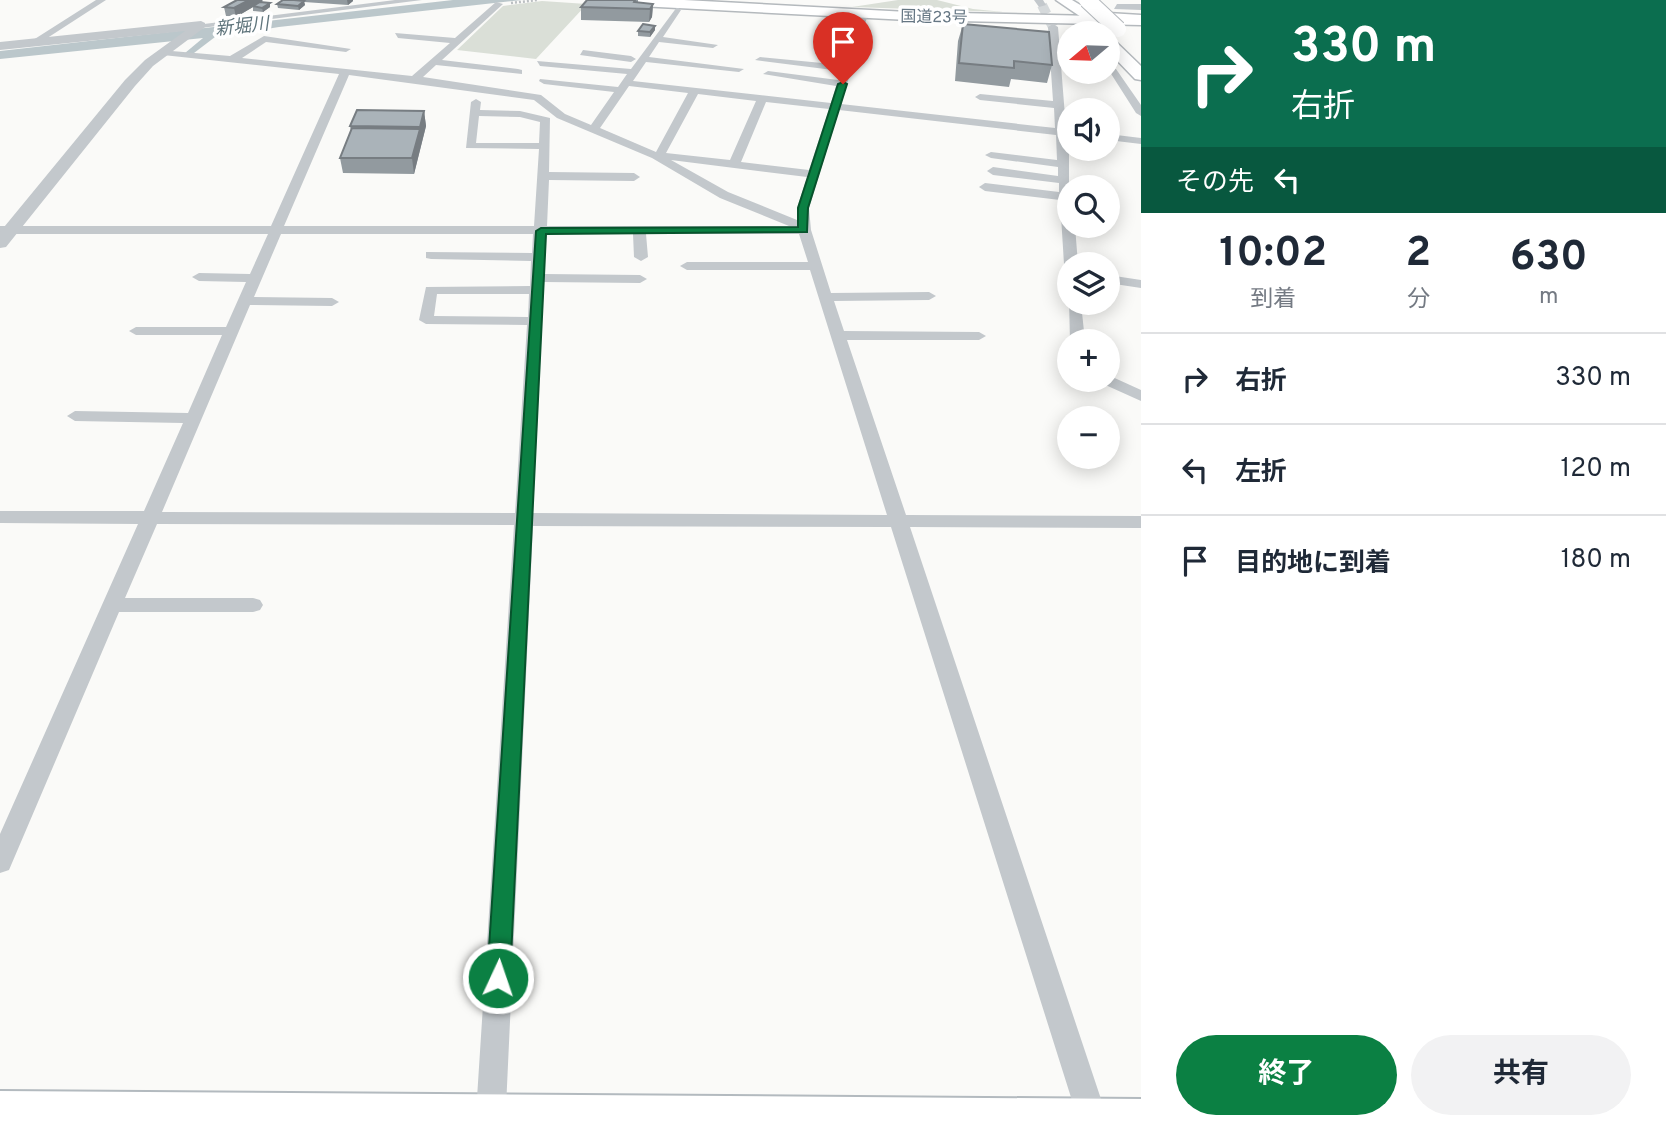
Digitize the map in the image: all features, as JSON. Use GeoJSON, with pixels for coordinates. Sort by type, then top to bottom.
{"type":"FeatureCollection","features":[{"type":"Feature","properties":{"kind":"highway","name":"国道23号"},"geometry":{"type":"LineString","coordinates":[[601,0],[869,7],[908,16],[1054,23]]}},
{"type":"Feature","properties":{"kind":"highway"},"geometry":{"type":"LineString","coordinates":[[945,0],[1009,9],[1081,6],[1109,21]]}},
{"type":"Feature","properties":{"kind":"highway","name":"国道23号"},"geometry":{"type":"LineString","coordinates":[[679,5],[714,2],[1081,6]]}},
{"type":"Feature","properties":{"kind":"highway"},"geometry":{"type":"LineString","coordinates":[[714,2],[833,3],[869,7]]}},
{"type":"Feature","properties":{"kind":"highway","name":"国道23号"},"geometry":{"type":"LineString","coordinates":[[1120,21],[1141,15]]}},
{"type":"Feature","properties":{"kind":"highway"},"geometry":{"type":"LineString","coordinates":[[908,16],[1057,22]]}},
{"type":"Feature","properties":{"kind":"highway"},"geometry":{"type":"LineString","coordinates":[[1120,28],[1137,39]]}},
{"type":"Feature","properties":{"kind":"highway"},"geometry":{"type":"LineString","coordinates":[[1120,35],[1140,70]]}},
{"type":"Feature","properties":{"kind":"main road"},"geometry":{"type":"LineString","coordinates":[[1063,0],[1081,6]]}},
{"type":"Feature","properties":{"kind":"main road"},"geometry":{"type":"LineString","coordinates":[[1100,0],[1112,21]]}},
{"type":"Feature","properties":{"kind":"main road"},"geometry":{"type":"LineString","coordinates":[[1054,23],[1081,6]]}},
{"type":"Feature","properties":{"kind":"main road"},"geometry":{"type":"LineString","coordinates":[[0,1111],[490,1121],[1094,1124],[1141,1119]]}},
{"type":"Feature","properties":{"kind":"street"},"geometry":{"type":"LineString","coordinates":[[34,43],[102,0]]}},
{"type":"Feature","properties":{"kind":"street"},"geometry":{"type":"LineString","coordinates":[[0,46],[201,26],[418,0]]}},
{"type":"Feature","properties":{"kind":"street"},"geometry":{"type":"LineString","coordinates":[[415,79],[499,4]]}},
{"type":"Feature","properties":{"kind":"street"},"geometry":{"type":"LineString","coordinates":[[594,129],[679,5]]}},
{"type":"Feature","properties":{"kind":"street"},"geometry":{"type":"LineString","coordinates":[[869,7],[813,174],[803,208],[804,228],[1094,1124]]}},
{"type":"Feature","properties":{"kind":"street"},"geometry":{"type":"LineString","coordinates":[[0,243],[5,230],[130,83],[163,52],[229,11]]}},
{"type":"Feature","properties":{"kind":"street"},"geometry":{"type":"LineString","coordinates":[[1054,23],[1058,98]]}},
{"type":"Feature","properties":{"kind":"street"},"geometry":{"type":"LineString","coordinates":[[398,35],[457,41]]}},
{"type":"Feature","properties":{"kind":"street"},"geometry":{"type":"LineString","coordinates":[[233,59],[264,39],[346,49]]}},
{"type":"Feature","properties":{"kind":"street"},"geometry":{"type":"LineString","coordinates":[[656,39],[713,45]]}},
{"type":"Feature","properties":{"kind":"street"},"geometry":{"type":"LineString","coordinates":[[266,51],[306,55],[292,66]]}},
{"type":"Feature","properties":{"kind":"street"},"geometry":{"type":"LineString","coordinates":[[163,52],[415,79],[537,97],[561,116],[658,155],[724,195],[804,228]]}},
{"type":"Feature","properties":{"kind":"street"},"geometry":{"type":"LineString","coordinates":[[583,53],[739,69]]}},
{"type":"Feature","properties":{"kind":"street"},"geometry":{"type":"LineString","coordinates":[[760,60],[845,77]]}},
{"type":"Feature","properties":{"kind":"street"},"geometry":{"type":"LineString","coordinates":[[434,62],[518,72]]}},
{"type":"Feature","properties":{"kind":"street"},"geometry":{"type":"LineString","coordinates":[[540,63],[634,72]]}},
{"type":"Feature","properties":{"kind":"street"},"geometry":{"type":"LineString","coordinates":[[1120,71],[1140,70]]}},
{"type":"Feature","properties":{"kind":"street"},"geometry":{"type":"LineString","coordinates":[[0,862],[345,72]]}},
{"type":"Feature","properties":{"kind":"street"},"geometry":{"type":"LineString","coordinates":[[768,74],[845,77]]}},
{"type":"Feature","properties":{"kind":"street"},"geometry":{"type":"LineString","coordinates":[[544,81],[694,91],[1057,131]]}},
{"type":"Feature","properties":{"kind":"street"},"geometry":{"type":"LineString","coordinates":[[1120,84],[1141,113]]}},
{"type":"Feature","properties":{"kind":"street"},"geometry":{"type":"LineString","coordinates":[[658,155],[694,91]]}},
{"type":"Feature","properties":{"kind":"street"},"geometry":{"type":"LineString","coordinates":[[980,97],[1057,105]]}},
{"type":"Feature","properties":{"kind":"street"},"geometry":{"type":"LineString","coordinates":[[734,164],[762,99]]}},
{"type":"Feature","properties":{"kind":"street"},"geometry":{"type":"LineString","coordinates":[[545,146],[470,146],[476,108],[546,120],[561,116]]}},
{"type":"Feature","properties":{"kind":"street"},"geometry":{"type":"LineString","coordinates":[[490,1121],[546,120]]}},
{"type":"Feature","properties":{"kind":"street"},"geometry":{"type":"LineString","coordinates":[[1120,138],[1141,141]]}},
{"type":"Feature","properties":{"kind":"street"},"geometry":{"type":"LineString","coordinates":[[658,155],[813,174]]}},
{"type":"Feature","properties":{"kind":"street"},"geometry":{"type":"LineString","coordinates":[[991,155],[1065,164],[1065,175]]}},
{"type":"Feature","properties":{"kind":"street"},"geometry":{"type":"LineString","coordinates":[[993,171],[1057,179]]}},
{"type":"Feature","properties":{"kind":"street"},"geometry":{"type":"LineString","coordinates":[[544,176],[634,177]]}},
{"type":"Feature","properties":{"kind":"street"},"geometry":{"type":"LineString","coordinates":[[985,187],[1057,196]]}},
{"type":"Feature","properties":{"kind":"street"},"geometry":{"type":"LineString","coordinates":[[5,230],[639,232],[804,228]]}},
{"type":"Feature","properties":{"kind":"street"},"geometry":{"type":"LineString","coordinates":[[639,232],[641,257]]}},
{"type":"Feature","properties":{"kind":"street"},"geometry":{"type":"LineString","coordinates":[[431,255],[538,275],[640,279]]}},
{"type":"Feature","properties":{"kind":"street"},"geometry":{"type":"LineString","coordinates":[[687,266],[815,267]]}},
{"type":"Feature","properties":{"kind":"street"},"geometry":{"type":"LineString","coordinates":[[535,321],[426,320],[431,290],[538,275]]}},
{"type":"Feature","properties":{"kind":"street"},"geometry":{"type":"LineString","coordinates":[[199,277],[254,278]]}},
{"type":"Feature","properties":{"kind":"street"},"geometry":{"type":"LineString","coordinates":[[1120,281],[1141,284]]}},
{"type":"Feature","properties":{"kind":"street"},"geometry":{"type":"LineString","coordinates":[[825,297],[929,296]]}},
{"type":"Feature","properties":{"kind":"street"},"geometry":{"type":"LineString","coordinates":[[244,301],[332,302]]}},
{"type":"Feature","properties":{"kind":"street"},"geometry":{"type":"LineString","coordinates":[[136,331],[232,331]]}},
{"type":"Feature","properties":{"kind":"street"},"geometry":{"type":"LineString","coordinates":[[837,335],[979,336]]}},
{"type":"Feature","properties":{"kind":"street"},"geometry":{"type":"LineString","coordinates":[[1120,386],[1141,396]]}},
{"type":"Feature","properties":{"kind":"street"},"geometry":{"type":"LineString","coordinates":[[75,416],[192,418]]}},
{"type":"Feature","properties":{"kind":"street"},"geometry":{"type":"LineString","coordinates":[[0,517],[1141,522]]}},
{"type":"Feature","properties":{"kind":"street"},"geometry":{"type":"LineString","coordinates":[[111,605],[253,605]]}},
{"type":"Feature","properties":{"kind":"path"},"geometry":{"type":"LineString","coordinates":[[499,4],[538,0]]}},
{"type":"Feature","properties":{"kind":"shaded area"},"geometry":{"type":"Polygon","coordinates":[[[898,0],[937,0],[973,9],[1004,12],[852,7],[898,0]]]}},
{"type":"Feature","properties":{"kind":"shaded area"},"geometry":{"type":"Polygon","coordinates":[[[542,1],[587,4],[536,59],[457,50],[503,6],[542,1]]]}},
{"type":"Feature","properties":{"kind":"water","name":"新堀川"},"geometry":{"type":"Polygon","coordinates":[[[453,0],[522,0],[279,27],[215,37],[194,53],[185,53],[203,38],[0,59],[0,51],[453,0]]]}},
{"type":"Feature","properties":{"kind":"building"},"geometry":{"type":"Polygon","coordinates":[[[237,0],[249,0],[234,8],[224,7],[237,0]]]}},
{"type":"Feature","properties":{"kind":"building"},"geometry":{"type":"Polygon","coordinates":[[[283,0],[304,1],[298,6],[277,4],[283,0]]]}},
{"type":"Feature","properties":{"kind":"building"},"geometry":{"type":"Polygon","coordinates":[[[587,0],[635,0],[634,2],[653,4],[650,9],[581,7],[587,0]]]}},
{"type":"Feature","properties":{"kind":"building"},"geometry":{"type":"Polygon","coordinates":[[[260,2],[270,3],[262,8],[253,6],[260,2]]]}},
{"type":"Feature","properties":{"kind":"building"},"geometry":{"type":"Polygon","coordinates":[[[643,24],[655,26],[650,32],[638,31],[643,24]]]}},
{"type":"Feature","properties":{"kind":"building"},"geometry":{"type":"Polygon","coordinates":[[[963,24],[1049,32],[1052,65],[1014,61],[1014,68],[959,63],[963,24]]]}},
{"type":"Feature","properties":{"kind":"building"},"geometry":{"type":"Polygon","coordinates":[[[357,110],[424,111],[420,127],[350,126],[357,110]]]}},
{"type":"Feature","properties":{"kind":"building"},"geometry":{"type":"Polygon","coordinates":[[[352,128],[420,129],[412,158],[340,158],[352,128]]]}},
{"type":"Feature","properties":{"kind":"tunnel"},"geometry":{"type":"LineString","coordinates":[[1042,5],[1053,27]]}},
{"type":"Feature","properties":{"kind":"route"},"geometry":{"type":"LineString","coordinates":[[498,978],[541,231],[804,230],[803,208],[843,84]]}}]}
